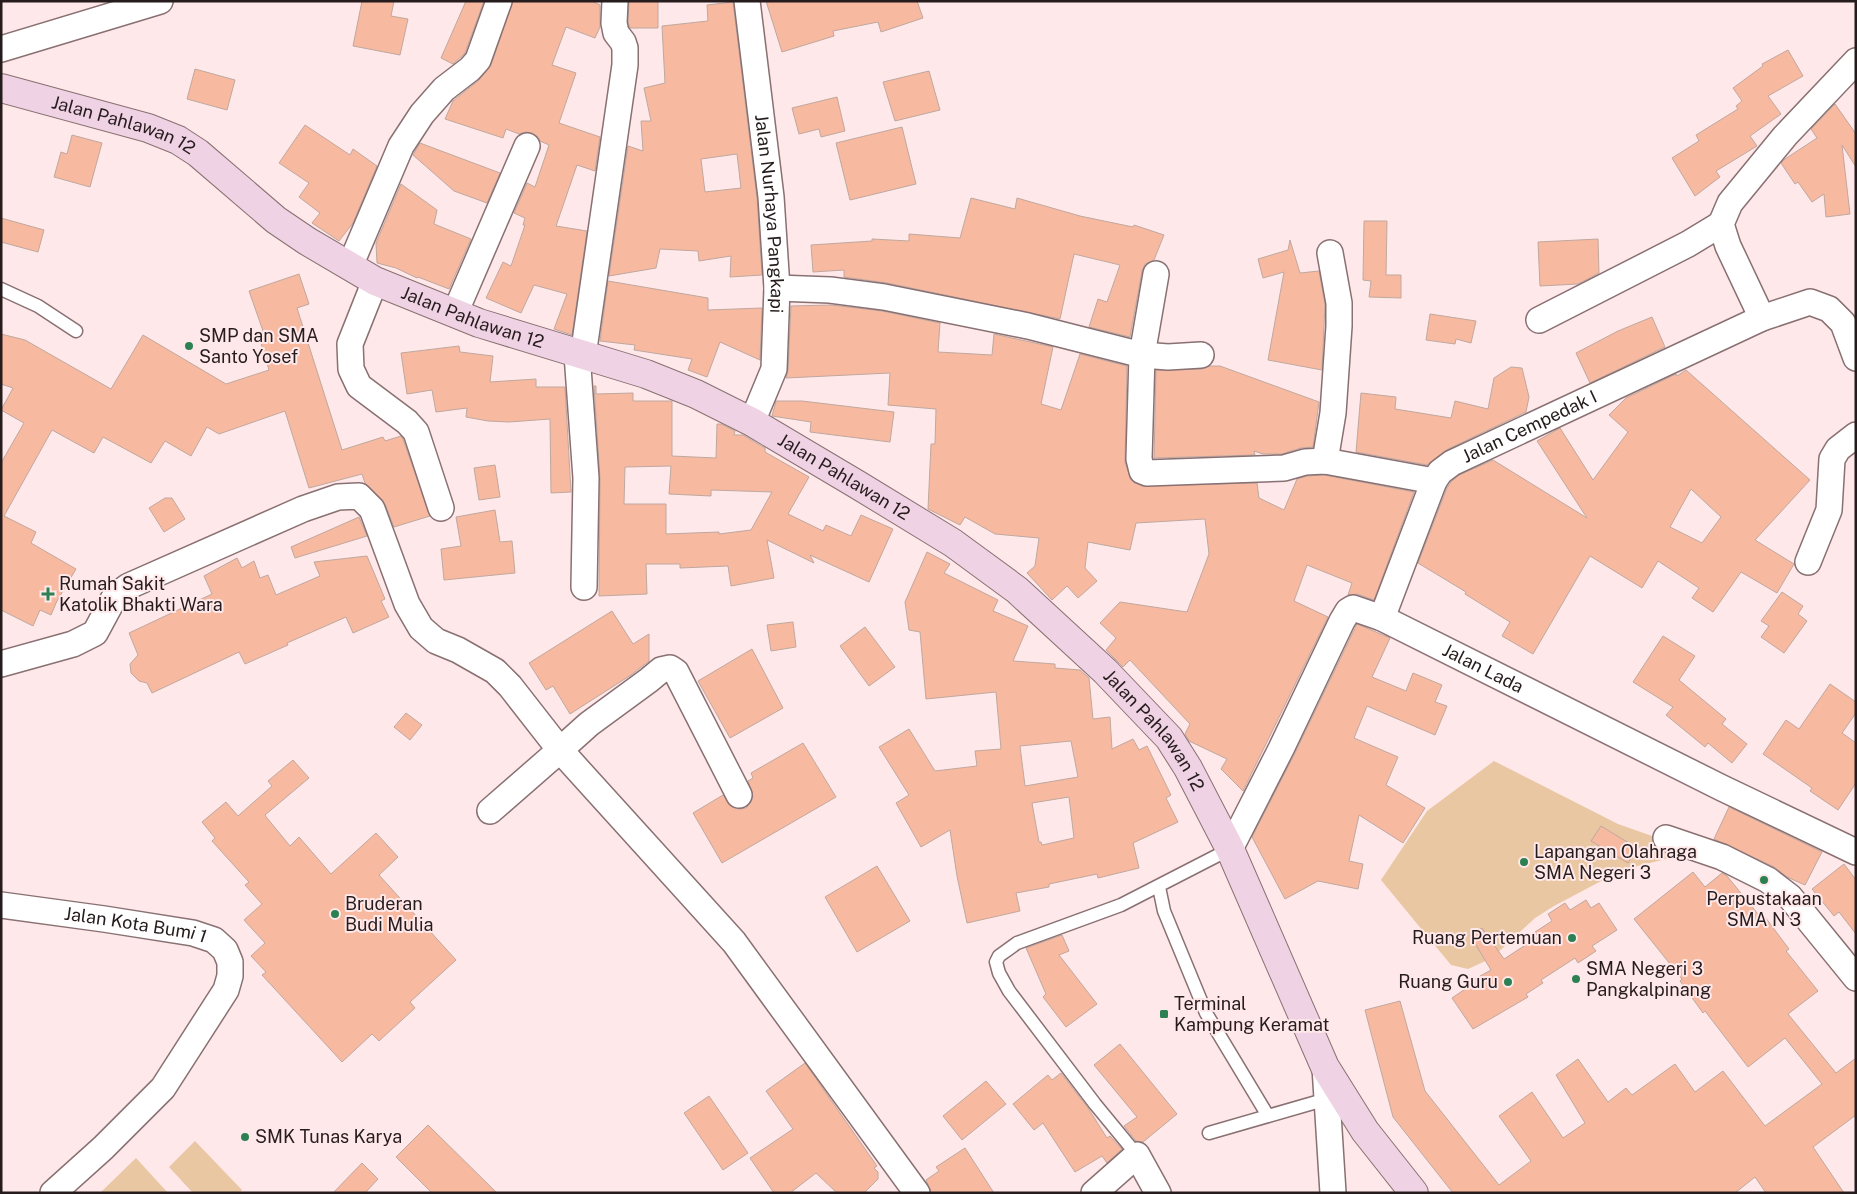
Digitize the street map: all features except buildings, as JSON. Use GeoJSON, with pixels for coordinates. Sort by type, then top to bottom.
{"type":"FeatureCollection","features":[{"type":"Feature","properties":{"kind":"main road","name":"Jalan Pahlawan 12"},"geometry":{"type":"LineString","coordinates":[[1,88],[148,128],[178,140],[204,158],[276,220],[375,281],[454,313],[655,378],[696,394],[752,422],[953,543],[1017,590],[1105,670],[1169,738],[1188,768],[1230,850],[1325,1067],[1365,1131],[1414,1193]]}},
{"type":"Feature","properties":{"kind":"street"},"geometry":{"type":"LineString","coordinates":[[1,49],[160,1]]}},
{"type":"Feature","properties":{"kind":"street"},"geometry":{"type":"LineString","coordinates":[[350,266],[379,193],[404,140],[422,114],[444,89],[478,60],[499,1]]}},
{"type":"Feature","properties":{"kind":"street"},"geometry":{"type":"LineString","coordinates":[[584,587],[586,478],[580,355],[625,64],[625,48],[616,32],[614,24],[615,1]]}},
{"type":"Feature","properties":{"kind":"street","name":"Jalan Nurhaya Pangkapi"},"geometry":{"type":"LineString","coordinates":[[748,1],[771,197],[777,288],[774,369],[752,422]]}},
{"type":"Feature","properties":{"kind":"street"},"geometry":{"type":"LineString","coordinates":[[1539,320],[1688,244],[1721,224],[1730,203],[1785,136],[1856,61]]}},
{"type":"Feature","properties":{"kind":"street"},"geometry":{"type":"LineString","coordinates":[[454,313],[527,146]]}},
{"type":"Feature","properties":{"kind":"street"},"geometry":{"type":"LineString","coordinates":[[1721,224],[1728,246],[1762,318]]}},
{"type":"Feature","properties":{"kind":"street"},"geometry":{"type":"LineString","coordinates":[[1325,461],[1333,413],[1339,326],[1339,303],[1330,253]]}},
{"type":"Feature","properties":{"kind":"street"},"geometry":{"type":"LineString","coordinates":[[1156,274],[1142,355],[1139,459],[1142,471],[1147,473],[1284,468],[1305,462],[1325,461],[1434,481]]}},
{"type":"Feature","properties":{"kind":"street"},"geometry":{"type":"LineString","coordinates":[[375,281],[350,344],[351,369],[360,386],[407,422],[416,432],[441,508]]}},
{"type":"Feature","properties":{"kind":"street"},"geometry":{"type":"LineString","coordinates":[[777,288],[830,290],[884,297],[1028,326],[1142,355],[1168,357],[1201,355]]}},
{"type":"Feature","properties":{"kind":"street","name":"Jalan Cempedak I"},"geometry":{"type":"LineString","coordinates":[[1382,618],[1434,481],[1440,472],[1452,463],[1762,318],[1810,302],[1829,308],[1842,323],[1856,358]]}},
{"type":"Feature","properties":{"kind":"street"},"geometry":{"type":"LineString","coordinates":[[1808,562],[1829,510],[1832,459],[1838,449],[1856,435]]}},
{"type":"Feature","properties":{"kind":"street"},"geometry":{"type":"LineString","coordinates":[[1,664],[73,644],[95,633],[114,596],[129,586],[303,509],[338,497],[359,496],[372,509],[407,604],[421,628],[436,641],[458,650],[495,671],[510,686],[560,750],[734,942],[917,1193]]}},
{"type":"Feature","properties":{"kind":"street","name":"Jalan Lada"},"geometry":{"type":"LineString","coordinates":[[1230,850],[1348,611],[1353,608],[1382,618],[1722,788],[1856,852]]}},
{"type":"Feature","properties":{"kind":"street"},"geometry":{"type":"LineString","coordinates":[[490,811],[590,724],[661,670],[670,668],[676,672],[739,795]]}},
{"type":"Feature","properties":{"kind":"street"},"geometry":{"type":"LineString","coordinates":[[1666,838],[1722,857],[1768,880],[1790,897],[1856,978]]}},
{"type":"Feature","properties":{"kind":"street","name":"Jalan Kota Bumi 1"},"geometry":{"type":"LineString","coordinates":[[1,905],[193,933],[214,940],[225,950],[230,962],[230,976],[226,990],[163,1088],[103,1148],[53,1193]]}},
{"type":"Feature","properties":{"kind":"street"},"geometry":{"type":"LineString","coordinates":[[1325,1067],[1333,1193]]}},
{"type":"Feature","properties":{"kind":"street"},"geometry":{"type":"LineString","coordinates":[[1094,1193],[1138,1155],[1158,1193]]}},
{"type":"Feature","properties":{"kind":"lane"},"geometry":{"type":"LineString","coordinates":[[1,289],[38,306],[76,331]]}},
{"type":"Feature","properties":{"kind":"lane"},"geometry":{"type":"LineString","coordinates":[[1138,1155],[1095,1104],[1009,991],[999,973],[996,962],[999,956],[1017,942],[1121,905],[1230,850]]}},
{"type":"Feature","properties":{"kind":"lane"},"geometry":{"type":"LineString","coordinates":[[1159,887],[1164,911],[1206,1013],[1268,1116]]}},
{"type":"Feature","properties":{"kind":"lane"},"geometry":{"type":"LineString","coordinates":[[1209,1133],[1327,1099]]}},
{"type":"Feature","properties":{"kind":"shaded area","name":"Lapangan Olahraga SMA Negeri 3"},"geometry":{"type":"Polygon","coordinates":[[[1494,761],[1618,824],[1686,848],[1686,854],[1622,870],[1535,918],[1492,958],[1468,969],[1451,965],[1381,880],[1427,811],[1494,761]]]}},
{"type":"Feature","properties":{"kind":"shaded area"},"geometry":{"type":"Polygon","coordinates":[[[195,1141],[242,1190],[239,1193],[193,1193],[169,1167],[195,1141]]]}},
{"type":"Feature","properties":{"kind":"shaded area"},"geometry":{"type":"Polygon","coordinates":[[[136,1158],[168,1193],[100,1193],[136,1158]]]}},
{"type":"Feature","properties":{"kind":"place","name":"SMP dan SMA Santo Yosef"},"geometry":{"type":"Point","coordinates":[189,346]}},
{"type":"Feature","properties":{"kind":"place","name":"Rumah Sakit Katolik Bhakti Wara"},"geometry":{"type":"Point","coordinates":[48,594]}},
{"type":"Feature","properties":{"kind":"place","name":"Lapangan Olahraga SMA Negeri 3"},"geometry":{"type":"Point","coordinates":[1524,862]}},
{"type":"Feature","properties":{"kind":"place","name":"Perpustakaan SMA N 3"},"geometry":{"type":"Point","coordinates":[1764,880]}},
{"type":"Feature","properties":{"kind":"place","name":"Bruderan Budi Mulia"},"geometry":{"type":"Point","coordinates":[335,914]}},
{"type":"Feature","properties":{"kind":"place","name":"Ruang Pertemuan"},"geometry":{"type":"Point","coordinates":[1572,938]}},
{"type":"Feature","properties":{"kind":"place","name":"SMA Negeri 3 Pangkalpinang"},"geometry":{"type":"Point","coordinates":[1576,979]}},
{"type":"Feature","properties":{"kind":"place","name":"Ruang Guru"},"geometry":{"type":"Point","coordinates":[1508,982]}},
{"type":"Feature","properties":{"kind":"place","name":"Terminal Kampung Keramat"},"geometry":{"type":"Point","coordinates":[1164,1014]}},
{"type":"Feature","properties":{"kind":"place","name":"SMK Tunas Karya"},"geometry":{"type":"Point","coordinates":[245,1137]}}]}
